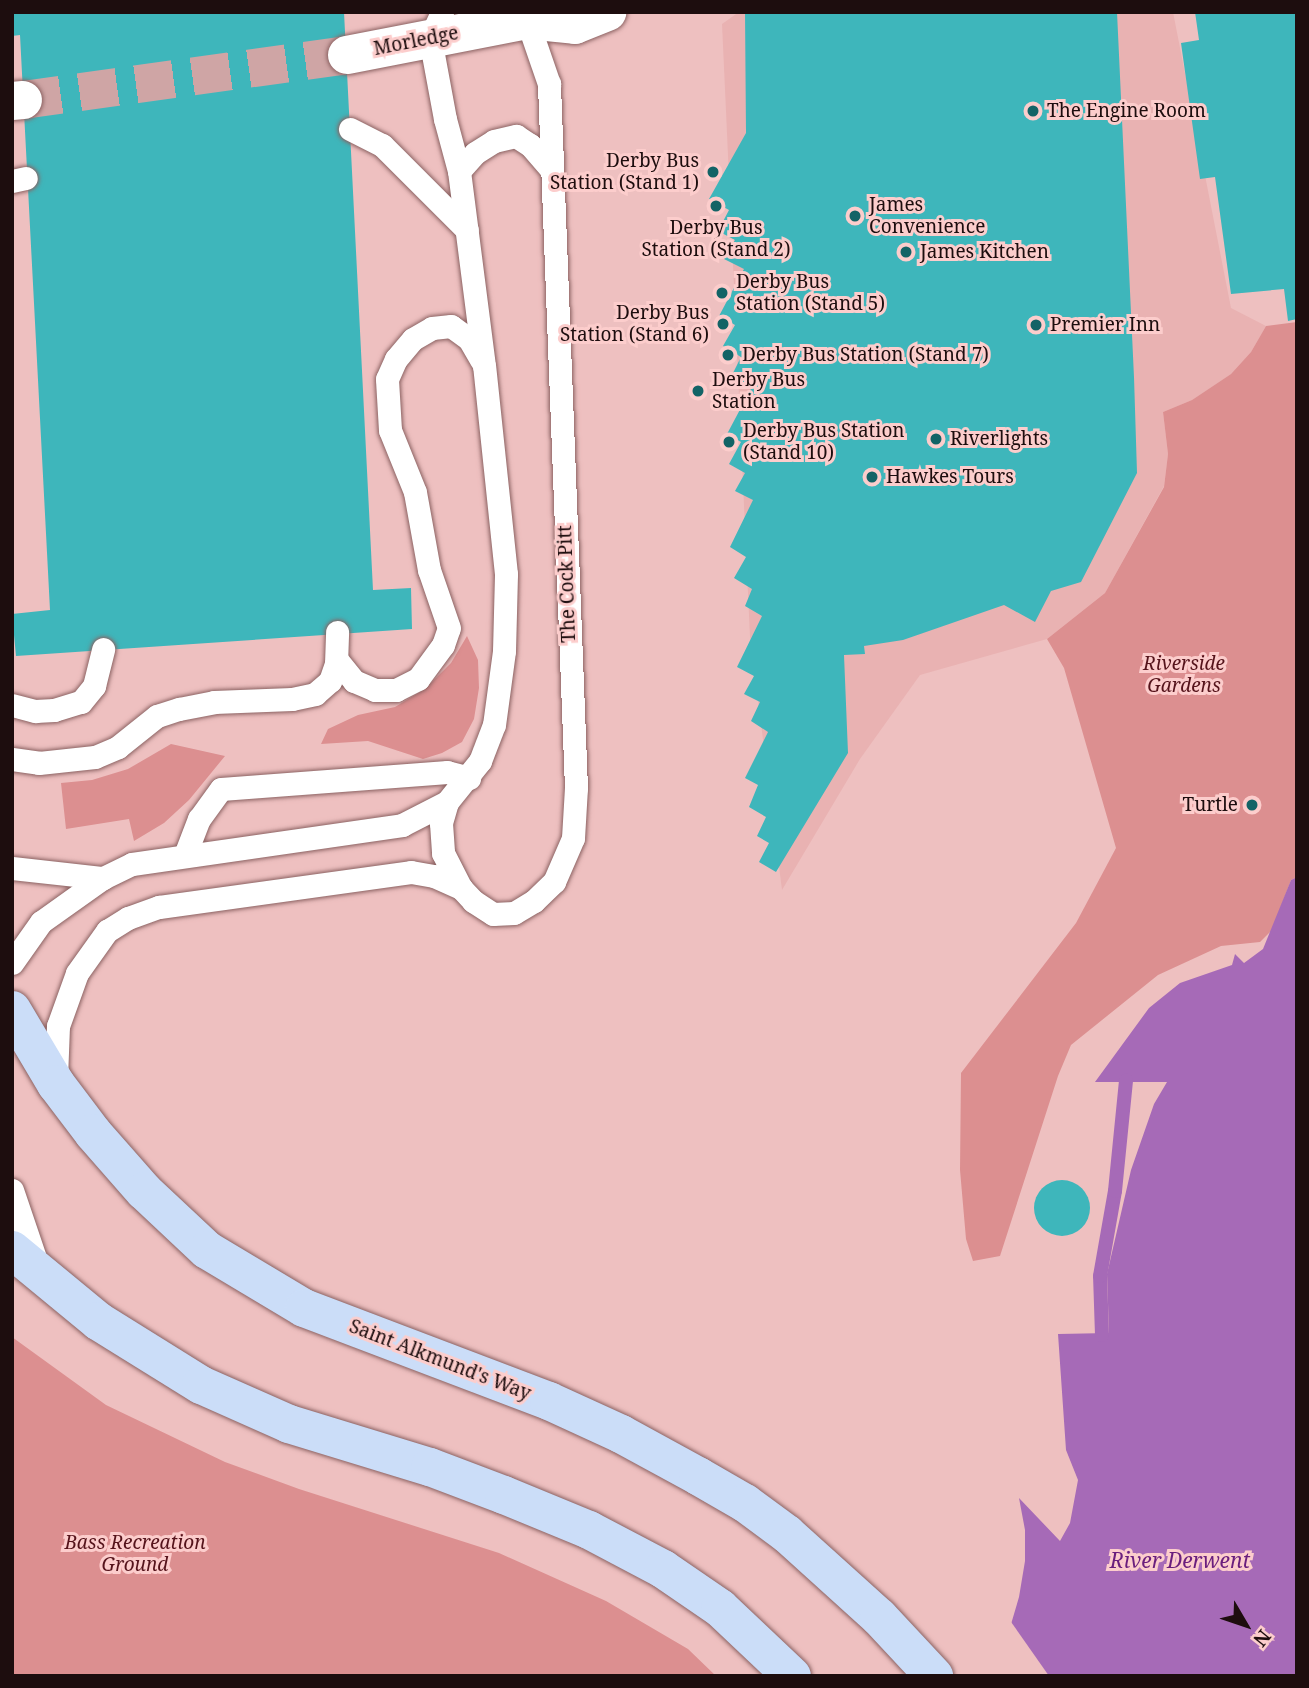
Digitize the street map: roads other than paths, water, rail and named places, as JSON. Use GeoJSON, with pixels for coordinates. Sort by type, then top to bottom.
{"type":"FeatureCollection","features":[{"type":"Feature","properties":{"kind":"main road","name":"Saint Alkmund's Way"},"geometry":{"type":"LineString","coordinates":[[12,1010],[56,1084],[144,1191],[208,1250],[304,1308],[549,1401],[621,1434],[745,1503],[832,1572],[926,1666]]}},
{"type":"Feature","properties":{"kind":"main road"},"geometry":{"type":"LineString","coordinates":[[12,1250],[98,1321],[201,1385],[289,1424],[430,1467],[504,1495],[589,1530],[663,1569],[720,1608],[792,1676]]}},
{"type":"Feature","properties":{"kind":"street","name":"Morledge"},"geometry":{"type":"LineString","coordinates":[[347,55],[436,25],[531,16],[575,25],[607,12]]}},
{"type":"Feature","properties":{"kind":"lane","name":"The Cock Pitt"},"geometry":{"type":"LineString","coordinates":[[447,802],[441,823],[443,853],[461,888],[473,901],[493,914],[514,913],[534,901],[554,882],[573,838],[576,788],[549,85],[531,16]]}},
{"type":"Feature","properties":{"kind":"lane"},"geometry":{"type":"LineString","coordinates":[[12,963],[41,922],[103,878],[132,864],[402,825],[447,802],[480,761],[494,724],[504,651],[506,573],[467,230],[459,171],[445,119],[436,25]]}},
{"type":"Feature","properties":{"kind":"lane"},"geometry":{"type":"LineString","coordinates":[[350,129],[382,145],[467,230]]}},
{"type":"Feature","properties":{"kind":"lane"},"geometry":{"type":"LineString","coordinates":[[459,171],[475,153],[495,141],[516,136],[530,145],[551,169]]}},
{"type":"Feature","properties":{"kind":"lane"},"geometry":{"type":"LineString","coordinates":[[337,660],[354,681],[374,690],[396,690],[418,679],[443,645],[449,628],[429,570],[415,492],[390,430],[387,379],[396,359],[413,339],[432,328],[451,326],[469,339],[484,366]]}},
{"type":"Feature","properties":{"kind":"lane"},"geometry":{"type":"LineString","coordinates":[[12,759],[39,764],[94,757],[118,747],[157,716],[179,709],[214,702],[292,699],[315,694],[330,681],[337,660],[337,632]]}},
{"type":"Feature","properties":{"kind":"lane"},"geometry":{"type":"LineString","coordinates":[[12,705],[35,711],[54,710],[81,702],[94,685],[103,649]]}},
{"type":"Feature","properties":{"kind":"lane"},"geometry":{"type":"LineString","coordinates":[[185,855],[199,819],[221,789],[447,772],[469,778]]}},
{"type":"Feature","properties":{"kind":"lane"},"geometry":{"type":"LineString","coordinates":[[12,867],[103,878]]}},
{"type":"Feature","properties":{"kind":"lane","name":"The Cock Pitt"},"geometry":{"type":"LineString","coordinates":[[56,1084],[58,1026],[77,972],[107,931],[128,918],[159,907],[331,880],[411,872],[433,876],[461,888]]}},
{"type":"Feature","properties":{"kind":"lane"},"geometry":{"type":"LineString","coordinates":[[12,1190],[41,1276]]}},
{"type":"Feature","properties":{"kind":"water","name":"River Derwent"},"geometry":{"type":"Polygon","coordinates":[[[1297,877],[1297,1676],[983,1676],[1009,1631],[1019,1597],[1025,1561],[1025,1530],[1019,1498],[1060,1541],[1070,1523],[1078,1480],[1066,1450],[1058,1334],[1109,1333],[1107,1274],[1131,1170],[1154,1104],[1167,1082],[1095,1082],[1149,1008],[1180,983],[1232,965],[1235,954],[1244,963],[1263,949],[1291,880],[1297,877]]]}},
{"type":"Feature","properties":{"kind":"waterway"},"geometry":{"type":"LineString","coordinates":[[1102,1335],[1100,1276],[1115,1191],[1126,1081]]}},
{"type":"Feature","properties":{"kind":"tunnel"},"geometry":{"type":"LineString","coordinates":[[23,100],[347,55]]}},
{"type":"Feature","properties":{"kind":"place","name":"The Engine Room"},"geometry":{"type":"Point","coordinates":[1033,111]}},
{"type":"Feature","properties":{"kind":"place","name":"Derby Bus Station (Stand 1)"},"geometry":{"type":"Point","coordinates":[713,172]}},
{"type":"Feature","properties":{"kind":"place","name":"Derby Bus Station (Stand 2)"},"geometry":{"type":"Point","coordinates":[716,206]}},
{"type":"Feature","properties":{"kind":"place","name":"James Convenience"},"geometry":{"type":"Point","coordinates":[855,216]}},
{"type":"Feature","properties":{"kind":"place","name":"James Kitchen"},"geometry":{"type":"Point","coordinates":[906,252]}},
{"type":"Feature","properties":{"kind":"place","name":"Derby Bus Station (Stand 5)"},"geometry":{"type":"Point","coordinates":[722,293]}},
{"type":"Feature","properties":{"kind":"place","name":"Derby Bus Station (Stand 6)"},"geometry":{"type":"Point","coordinates":[723,324]}},
{"type":"Feature","properties":{"kind":"place","name":"Premier Inn"},"geometry":{"type":"Point","coordinates":[1036,325]}},
{"type":"Feature","properties":{"kind":"place","name":"Derby Bus Station (Stand 7)"},"geometry":{"type":"Point","coordinates":[728,355]}},
{"type":"Feature","properties":{"kind":"place","name":"Derby Bus Station"},"geometry":{"type":"Point","coordinates":[698,391]}},
{"type":"Feature","properties":{"kind":"place","name":"Riverlights"},"geometry":{"type":"Point","coordinates":[936,439]}},
{"type":"Feature","properties":{"kind":"place","name":"Derby Bus Station (Stand 10)"},"geometry":{"type":"Point","coordinates":[729,442]}},
{"type":"Feature","properties":{"kind":"place","name":"Hawkes Tours"},"geometry":{"type":"Point","coordinates":[872,477]}},
{"type":"Feature","properties":{"kind":"place","name":"Turtle"},"geometry":{"type":"Point","coordinates":[1252,805]}},
{"type":"Feature","properties":{"kind":"park label","name":"Riverside Gardens"},"geometry":{"type":"Point","coordinates":[1184,675]}},
{"type":"Feature","properties":{"kind":"park label","name":"Bass Recreation Ground"},"geometry":{"type":"Point","coordinates":[135,1554]}}]}
